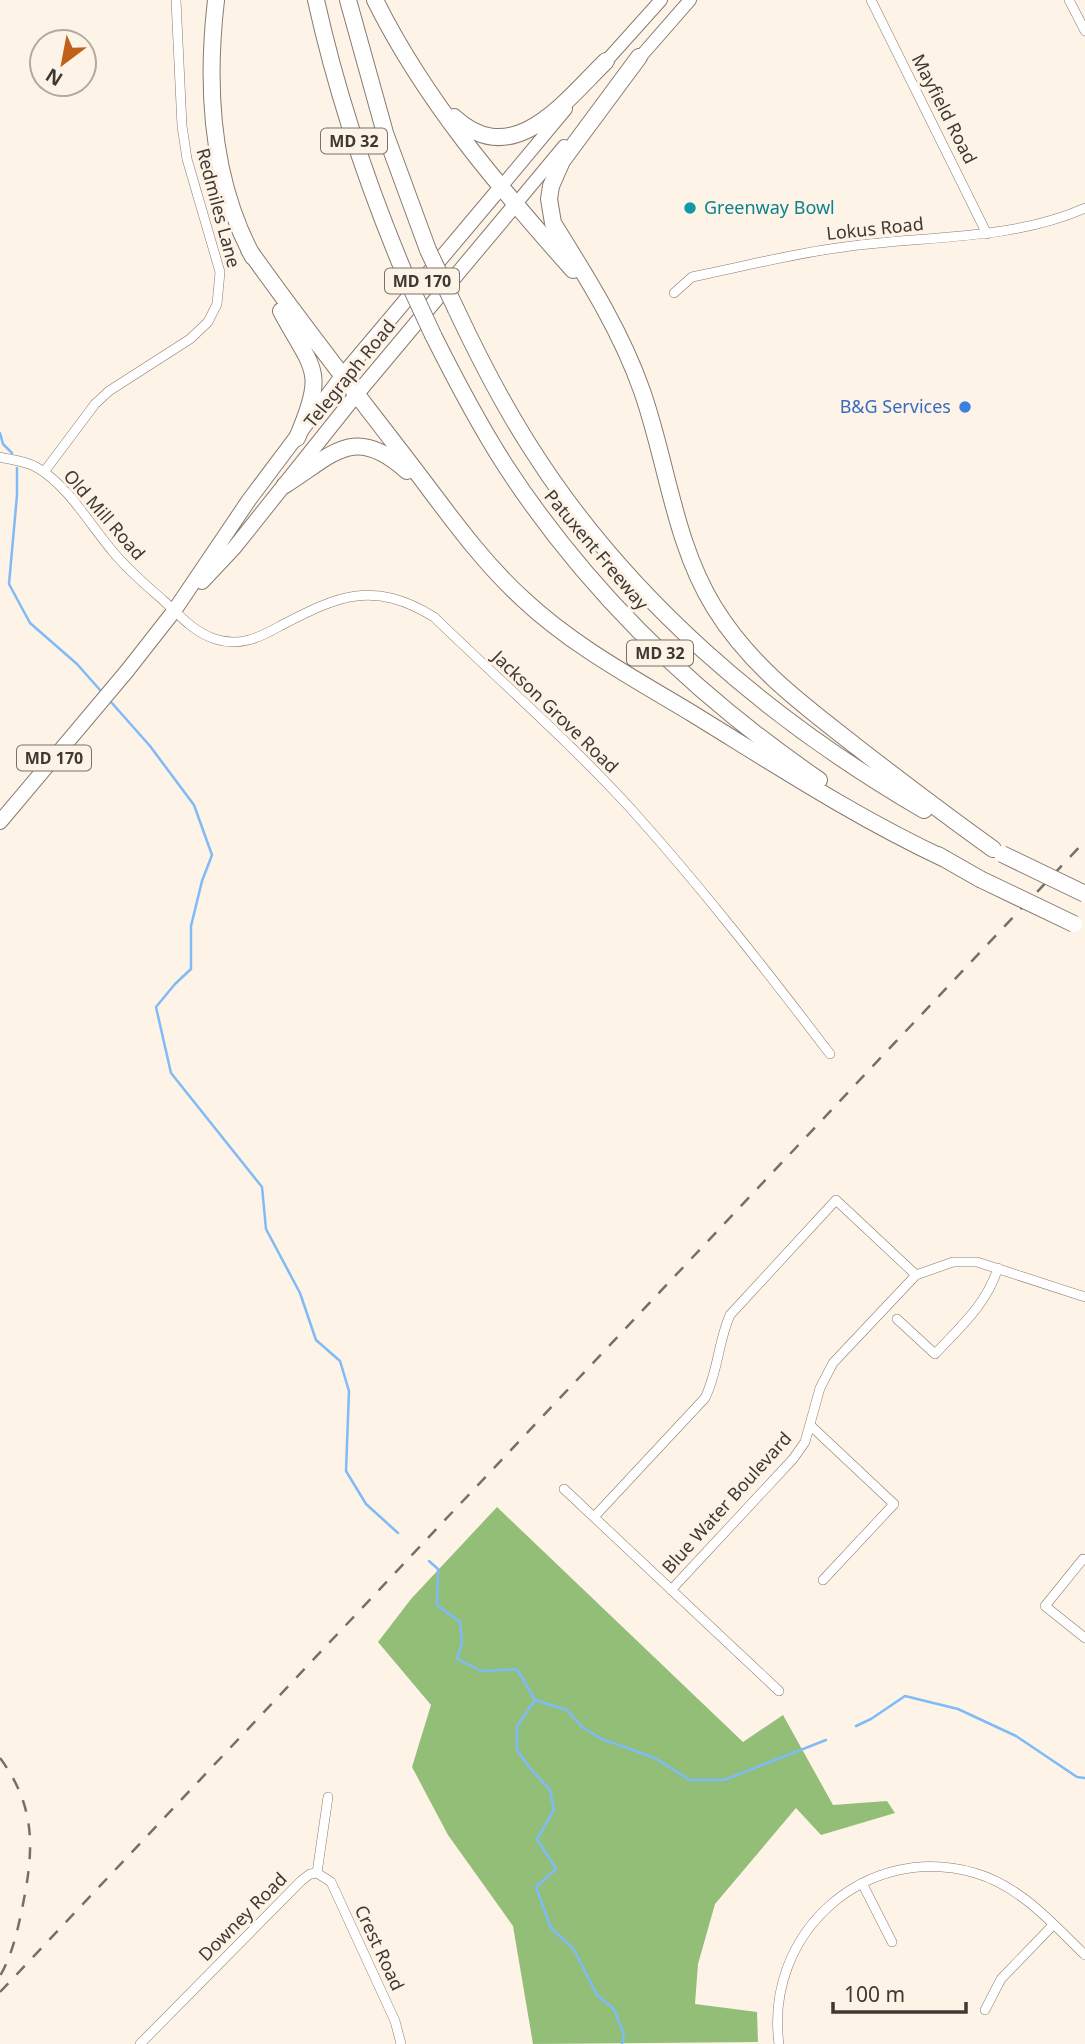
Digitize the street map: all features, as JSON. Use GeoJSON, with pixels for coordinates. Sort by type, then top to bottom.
{"type":"FeatureCollection","features":[{"type":"Feature","properties":{"kind":"highway"},"geometry":{"type":"LineString","coordinates":[[216,0],[211,72],[216,138],[229,198],[249,250],[313,367],[314,393],[297,438]]}},
{"type":"Feature","properties":{"kind":"highway","name":"Patuxent Freeway"},"geometry":{"type":"LineString","coordinates":[[316,0],[338,89],[355,143],[406,277],[456,381],[506,466],[575,561],[620,612],[682,673],[757,735],[856,805],[945,859],[1079,926]]}},
{"type":"Feature","properties":{"kind":"highway","name":"Patuxent Freeway"},"geometry":{"type":"LineString","coordinates":[[348,0],[384,133],[428,250],[481,363],[530,446],[563,494],[642,590],[730,674],[819,743],[906,800],[997,851],[1085,894]]}},
{"type":"Feature","properties":{"kind":"highway"},"geometry":{"type":"LineString","coordinates":[[375,0],[427,89],[515,205],[576,273],[602,308]]}},
{"type":"Feature","properties":{"kind":"highway"},"geometry":{"type":"LineString","coordinates":[[639,57],[562,161],[551,186],[549,199],[553,223],[623,343],[643,394],[688,551],[700,581],[742,648],[777,684],[922,798],[997,851]]}},
{"type":"Feature","properties":{"kind":"highway"},"geometry":{"type":"LineString","coordinates":[[427,89],[461,124],[471,130],[495,137],[508,137],[536,127],[606,61]]}},
{"type":"Feature","properties":{"kind":"highway"},"geometry":{"type":"LineString","coordinates":[[249,250],[295,316],[474,549],[541,615],[580,644],[852,812],[945,859]]}},
{"type":"Feature","properties":{"kind":"highway"},"geometry":{"type":"LineString","coordinates":[[285,485],[331,453],[362,446],[387,455],[427,489]]}},
{"type":"Feature","properties":{"kind":"main road","name":"Telegraph Road"},"geometry":{"type":"LineString","coordinates":[[0,822],[174,611],[249,500],[342,376],[606,61],[661,0]]}},
{"type":"Feature","properties":{"kind":"main road","name":"Telegraph Road"},"geometry":{"type":"LineString","coordinates":[[174,611],[234,548],[356,395],[639,57],[690,0]]}},
{"type":"Feature","properties":{"kind":"street","name":"Redmiles Lane"},"geometry":{"type":"LineString","coordinates":[[44,472],[102,397],[191,339],[208,322],[217,304],[220,272],[187,159],[182,125],[176,0]]}},
{"type":"Feature","properties":{"kind":"street","name":"Mayfield Road"},"geometry":{"type":"LineString","coordinates":[[871,0],[987,234]]}},
{"type":"Feature","properties":{"kind":"street"},"geometry":{"type":"LineString","coordinates":[[1069,0],[1085,31]]}},
{"type":"Feature","properties":{"kind":"street","name":"Lokus Road"},"geometry":{"type":"LineString","coordinates":[[674,293],[692,278],[836,248],[987,234],[1058,220],[1085,208]]}},
{"type":"Feature","properties":{"kind":"street","name":"Old Mill Road"},"geometry":{"type":"LineString","coordinates":[[0,457],[25,462],[44,472],[68,496],[117,556],[174,611]]}},
{"type":"Feature","properties":{"kind":"street","name":"Jackson Grove Road"},"geometry":{"type":"LineString","coordinates":[[174,611],[197,631],[230,642],[245,642],[259,637],[312,609],[346,596],[388,596],[420,608],[434,617],[583,758],[633,811],[739,935],[830,1054]]}},
{"type":"Feature","properties":{"kind":"street"},"geometry":{"type":"LineString","coordinates":[[594,1517],[705,1398],[710,1389],[723,1333],[736,1306],[836,1200],[916,1275]]}},
{"type":"Feature","properties":{"kind":"street","name":"Blue Water Boulevard"},"geometry":{"type":"LineString","coordinates":[[671,1590],[793,1459],[805,1442],[820,1388],[833,1363],[916,1275],[953,1262],[977,1262],[1085,1297]]}},
{"type":"Feature","properties":{"kind":"street"},"geometry":{"type":"LineString","coordinates":[[897,1319],[935,1354],[983,1303],[998,1269]]}},
{"type":"Feature","properties":{"kind":"street"},"geometry":{"type":"LineString","coordinates":[[811,1426],[894,1504],[823,1580]]}},
{"type":"Feature","properties":{"kind":"street"},"geometry":{"type":"LineString","coordinates":[[564,1489],[779,1691]]}},
{"type":"Feature","properties":{"kind":"street"},"geometry":{"type":"LineString","coordinates":[[1085,1560],[1083,1559],[1045,1606],[1085,1638]]}},
{"type":"Feature","properties":{"kind":"street"},"geometry":{"type":"LineString","coordinates":[[317,1873],[328,1797]]}},
{"type":"Feature","properties":{"kind":"street"},"geometry":{"type":"LineString","coordinates":[[779,2044],[778,2003],[790,1957],[807,1929],[834,1901],[876,1877],[908,1868],[956,1869],[992,1879],[1028,1901],[1085,1955]]}},
{"type":"Feature","properties":{"kind":"street","name":"Downey Road"},"geometry":{"type":"LineString","coordinates":[[140,2044],[301,1881],[310,1874],[317,1873]]}},
{"type":"Feature","properties":{"kind":"street","name":"Crest Road"},"geometry":{"type":"LineString","coordinates":[[317,1873],[331,1882],[395,2021],[401,2044]]}},
{"type":"Feature","properties":{"kind":"street"},"geometry":{"type":"LineString","coordinates":[[862,1883],[892,1942]]}},
{"type":"Feature","properties":{"kind":"street"},"geometry":{"type":"LineString","coordinates":[[985,2010],[1001,1979],[1053,1925]]}},
{"type":"Feature","properties":{"kind":"green space"},"geometry":{"type":"Polygon","coordinates":[[[497,1507],[743,1742],[783,1715],[833,1805],[887,1801],[895,1813],[821,1835],[796,1808],[715,1904],[698,1964],[695,2004],[757,2012],[758,2042],[533,2044],[513,1926],[448,1835],[412,1767],[431,1705],[378,1642],[411,1599],[497,1507]]]}},
{"type":"Feature","properties":{"kind":"waterway"},"geometry":{"type":"LineString","coordinates":[[0,433],[3,444],[12,453]]}},
{"type":"Feature","properties":{"kind":"waterway"},"geometry":{"type":"LineString","coordinates":[[17,468],[9,584],[30,623],[77,664],[100,690]]}},
{"type":"Feature","properties":{"kind":"waterway"},"geometry":{"type":"LineString","coordinates":[[111,702],[150,746],[194,805],[212,855],[202,881],[191,926],[191,969],[156,1007],[171,1073],[262,1187],[266,1229],[300,1293],[316,1340],[340,1361],[349,1391],[346,1471],[366,1504],[398,1533]]}},
{"type":"Feature","properties":{"kind":"waterway"},"geometry":{"type":"LineString","coordinates":[[429,1561],[438,1569],[437,1605],[460,1622],[462,1643],[457,1659],[481,1671],[517,1669],[535,1700],[567,1710],[582,1727],[602,1739],[655,1758],[690,1780],[724,1780],[826,1740]]}},
{"type":"Feature","properties":{"kind":"waterway"},"geometry":{"type":"LineString","coordinates":[[856,1726],[905,1696],[958,1709],[1016,1736],[1077,1777],[1085,1778]]}},
{"type":"Feature","properties":{"kind":"waterway"},"geometry":{"type":"LineString","coordinates":[[535,1700],[517,1726],[517,1750],[550,1790],[554,1810],[537,1839],[556,1869],[536,1887],[551,1928],[573,1948],[597,1995],[614,2009],[624,2035],[622,2044]]}},
{"type":"Feature","properties":{"kind":"railway"},"geometry":{"type":"LineString","coordinates":[[0,1992],[1085,841]]}},
{"type":"Feature","properties":{"kind":"railway"},"geometry":{"type":"LineString","coordinates":[[0,1758],[21,1795],[26,1812],[30,1849],[18,1927],[0,1976]]}},
{"type":"Feature","properties":{"kind":"place","name":"Greenway Bowl"},"geometry":{"type":"Point","coordinates":[690,208]}},
{"type":"Feature","properties":{"kind":"place","name":"B&G Services"},"geometry":{"type":"Point","coordinates":[965,407]}}]}
